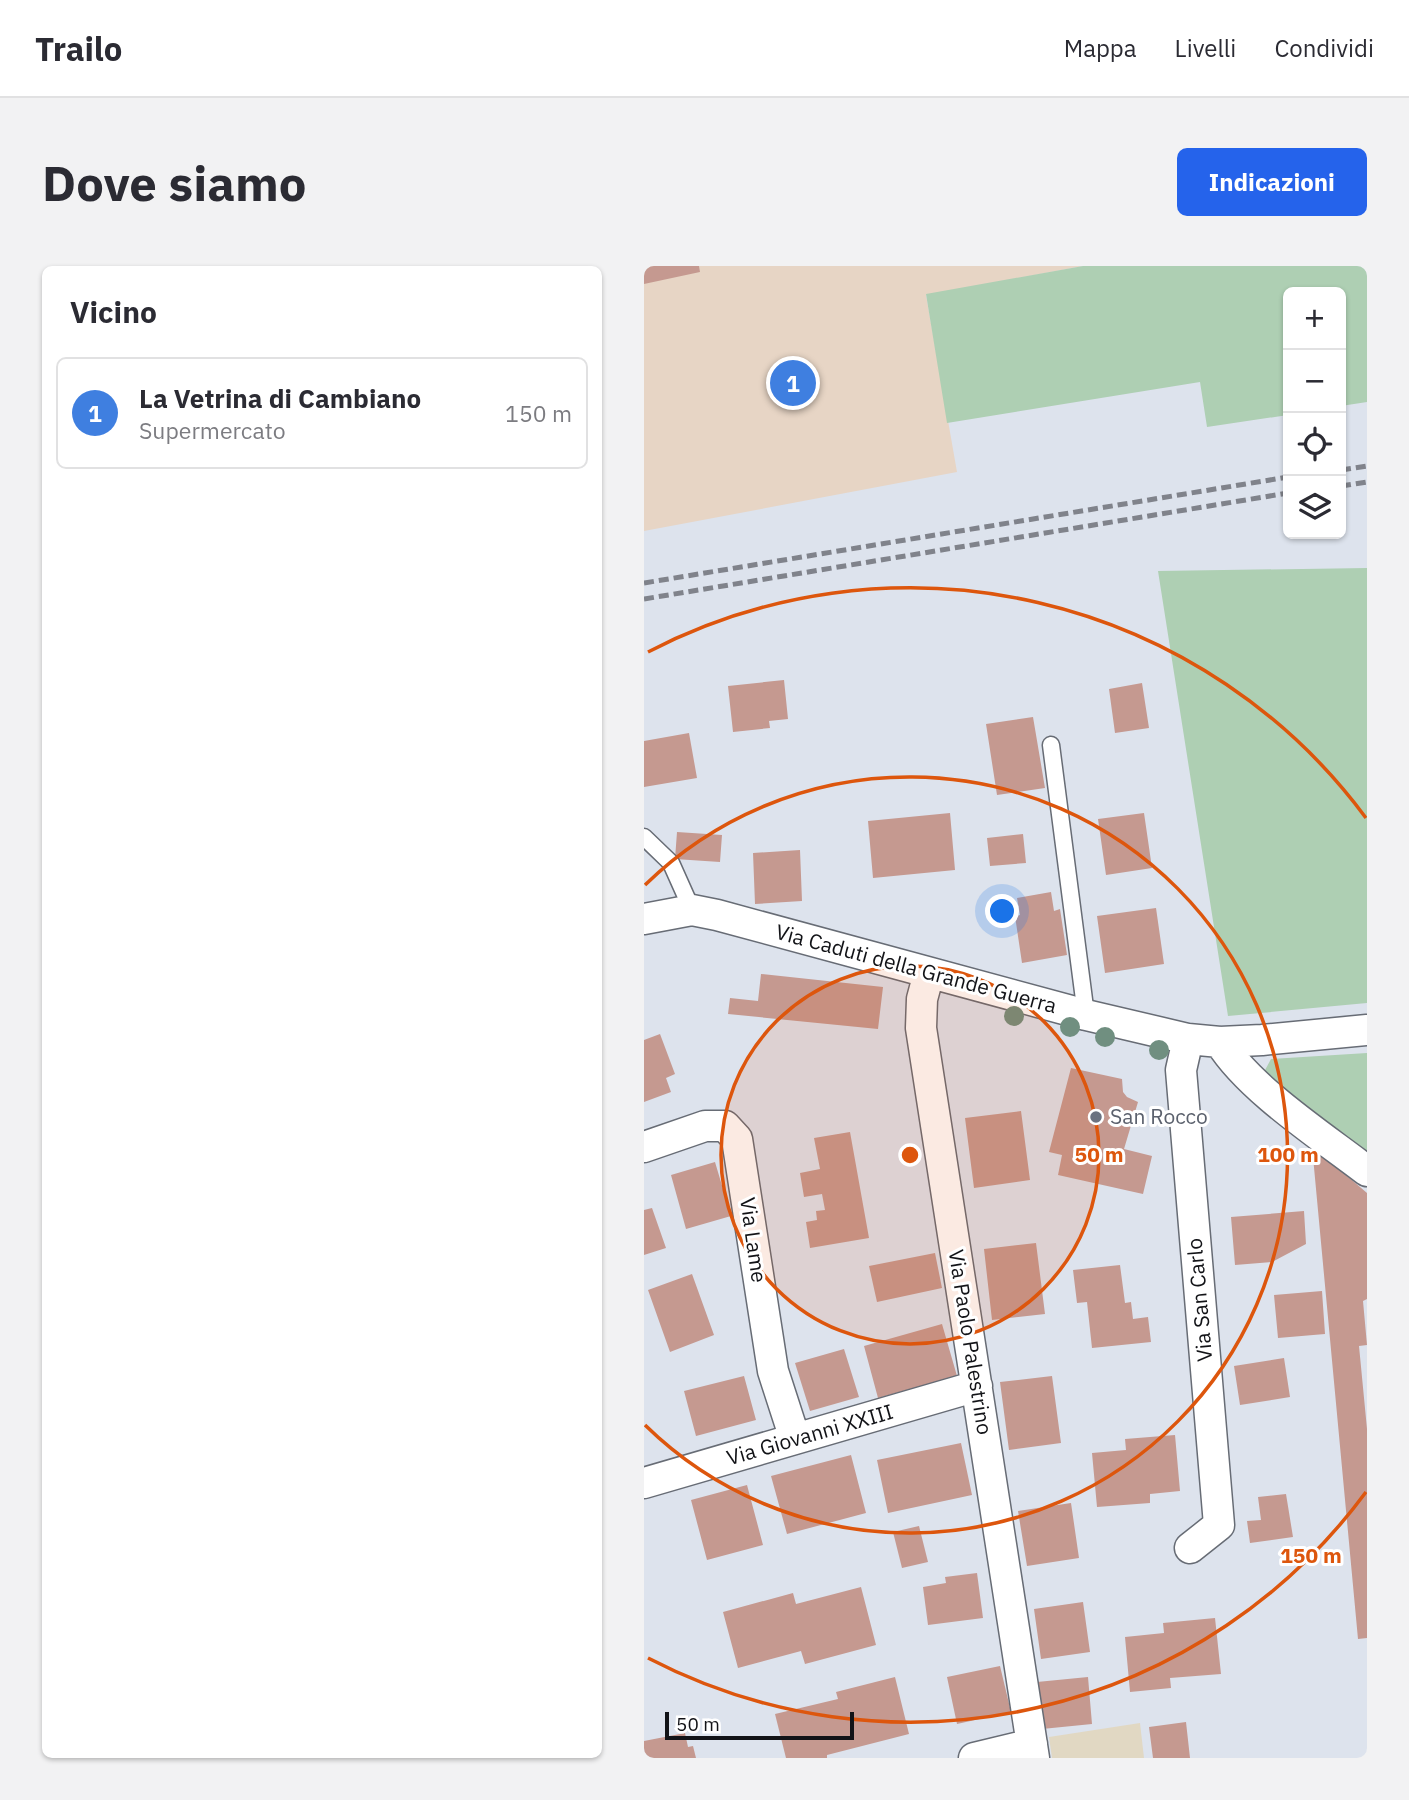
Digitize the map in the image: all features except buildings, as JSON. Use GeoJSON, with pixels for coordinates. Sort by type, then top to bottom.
{"type":"FeatureCollection","features":[{"type":"Feature","properties":{"kind":"street","name":"Via Caduti della Grande Guerra"},"geometry":{"type":"LineString","coordinates":[[644,919],[692,910],[717,915],[1188,1040],[1262,1041],[1367,1030]]}},
{"type":"Feature","properties":{"kind":"street","name":"Via Paolo Palestrino"},"geometry":{"type":"LineString","coordinates":[[929,973],[922,999],[921,1028],[1033,1751]]}},
{"type":"Feature","properties":{"kind":"street","name":"Via San Carlo"},"geometry":{"type":"LineString","coordinates":[[1188,1040],[1181,1070],[1219,1525],[1190,1548]]}},
{"type":"Feature","properties":{"kind":"street"},"geometry":{"type":"LineString","coordinates":[[1220,1042],[1239,1068],[1267,1093],[1367,1171]]}},
{"type":"Feature","properties":{"kind":"street","name":"Via Lame"},"geometry":{"type":"LineString","coordinates":[[644,1147],[705,1126],[725,1126],[737,1139],[773,1371],[795,1440]]}},
{"type":"Feature","properties":{"kind":"street","name":"Via Giovanni XXIII"},"geometry":{"type":"LineString","coordinates":[[644,1483],[977,1386]]}},
{"type":"Feature","properties":{"kind":"street"},"geometry":{"type":"LineString","coordinates":[[974,1758],[1033,1751]]}},
{"type":"Feature","properties":{"kind":"lane"},"geometry":{"type":"LineString","coordinates":[[1051,745],[1086,1015]]}},
{"type":"Feature","properties":{"kind":"lane"},"geometry":{"type":"LineString","coordinates":[[644,837],[671,863],[692,910]]}},
{"type":"Feature","properties":{"kind":"shaded area"},"geometry":{"type":"Polygon","coordinates":[[[644,266],[1083,266],[926,295],[957,472],[644,531],[644,266]]]}},
{"type":"Feature","properties":{"kind":"shaded area"},"geometry":{"type":"Polygon","coordinates":[[[1140,1723],[1144,1758],[1052,1758],[1049,1737],[1140,1723]]]}},
{"type":"Feature","properties":{"kind":"green space"},"geometry":{"type":"Polygon","coordinates":[[[1083,266],[1367,266],[1367,402],[1346,405],[1346,287],[1283,287],[1283,416],[1207,427],[1200,382],[947,423],[926,294],[1083,266]]]}},
{"type":"Feature","properties":{"kind":"green space"},"geometry":{"type":"Polygon","coordinates":[[[1367,568],[1367,1003],[1228,1016],[1158,571],[1367,568]]]}},
{"type":"Feature","properties":{"kind":"green space"},"geometry":{"type":"Polygon","coordinates":[[[1367,1053],[1367,1154],[1264,1072],[1271,1059],[1367,1053]]]}},
{"type":"Feature","properties":{"kind":"railway"},"geometry":{"type":"LineString","coordinates":[[1346,469],[1367,466]]}},
{"type":"Feature","properties":{"kind":"railway"},"geometry":{"type":"LineString","coordinates":[[644,583],[1283,478]]}},
{"type":"Feature","properties":{"kind":"railway"},"geometry":{"type":"LineString","coordinates":[[1346,485],[1367,482]]}},
{"type":"Feature","properties":{"kind":"railway"},"geometry":{"type":"LineString","coordinates":[[644,599],[1283,494]]}},
{"type":"Feature","properties":{"kind":"place","name":"La Vetrina di Cambiano"},"geometry":{"type":"Point","coordinates":[793,383]}},
{"type":"Feature","properties":{"kind":"place","name":"San Rocco"},"geometry":{"type":"Point","coordinates":[1096,1117]}}]}
